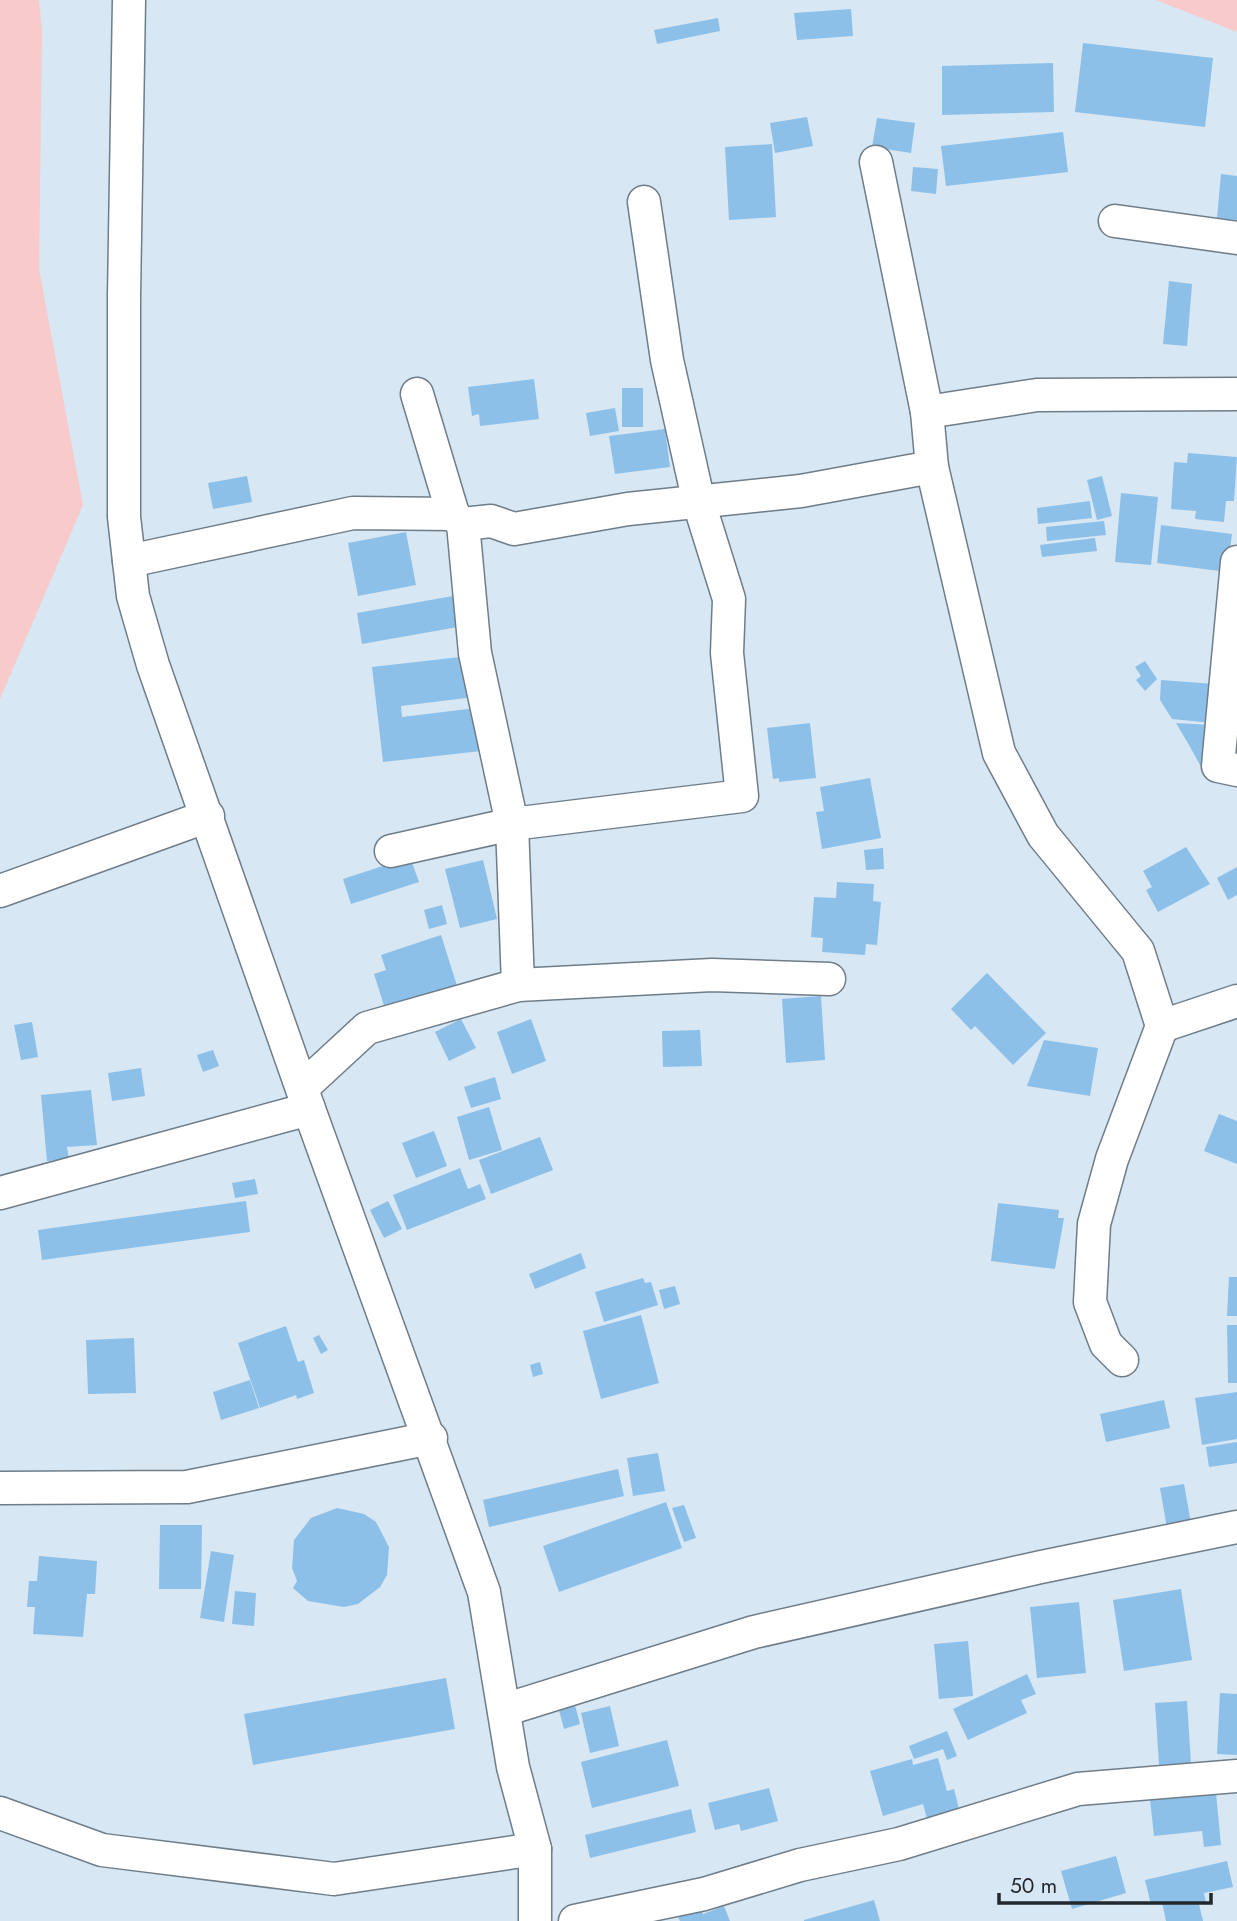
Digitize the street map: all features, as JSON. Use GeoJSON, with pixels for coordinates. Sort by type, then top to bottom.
{"type":"FeatureCollection","features":[{"type":"Feature","properties":{"kind":"street"},"geometry":{"type":"LineString","coordinates":[[129,0],[124,517],[133,596],[153,665],[305,1099],[485,1592],[513,1767],[535,1849],[535,1921]]}},
{"type":"Feature","properties":{"kind":"street"},"geometry":{"type":"LineString","coordinates":[[876,162],[927,412],[932,467],[999,753],[1043,835],[1138,951],[1162,1026],[1112,1159],[1094,1224],[1090,1302],[1106,1343],[1122,1360]]}},
{"type":"Feature","properties":{"kind":"street"},"geometry":{"type":"LineString","coordinates":[[391,851],[512,824],[742,796],[727,653],[729,599],[699,503],[667,360],[645,202]]}},
{"type":"Feature","properties":{"kind":"street"},"geometry":{"type":"LineString","coordinates":[[1115,221],[1237,238]]}},
{"type":"Feature","properties":{"kind":"street"},"geometry":{"type":"LineString","coordinates":[[417,394],[458,519],[475,653],[512,824],[518,985]]}},
{"type":"Feature","properties":{"kind":"street"},"geometry":{"type":"LineString","coordinates":[[927,412],[1037,394],[1237,394]]}},
{"type":"Feature","properties":{"kind":"street"},"geometry":{"type":"LineString","coordinates":[[129,561],[353,513],[491,521],[514,529],[628,509],[801,491],[932,467]]}},
{"type":"Feature","properties":{"kind":"street"},"geometry":{"type":"LineString","coordinates":[[1237,562],[1218,766],[1237,770]]}},
{"type":"Feature","properties":{"kind":"street"},"geometry":{"type":"LineString","coordinates":[[0,891],[208,816]]}},
{"type":"Feature","properties":{"kind":"street"},"geometry":{"type":"LineString","coordinates":[[0,1193],[305,1099],[367,1028],[518,985],[712,975],[829,979]]}},
{"type":"Feature","properties":{"kind":"street"},"geometry":{"type":"LineString","coordinates":[[1162,1026],[1237,1001]]}},
{"type":"Feature","properties":{"kind":"street"},"geometry":{"type":"LineString","coordinates":[[0,1488],[187,1487],[431,1438]]}},
{"type":"Feature","properties":{"kind":"street"},"geometry":{"type":"LineString","coordinates":[[504,1710],[754,1632],[1041,1567],[1237,1527]]}},
{"type":"Feature","properties":{"kind":"street"},"geometry":{"type":"LineString","coordinates":[[575,1921],[704,1894],[800,1865],[899,1844],[1078,1789],[1237,1776]]}},
{"type":"Feature","properties":{"kind":"street"},"geometry":{"type":"LineString","coordinates":[[0,1813],[102,1850],[334,1880],[535,1849]]}},
{"type":"Feature","properties":{"kind":"shaded area"},"geometry":{"type":"Polygon","coordinates":[[[0,0],[39,0],[42,30],[39,269],[83,505],[0,699],[0,0]]]}},
{"type":"Feature","properties":{"kind":"shaded area"},"geometry":{"type":"Polygon","coordinates":[[[1156,0],[1237,0],[1237,32],[1156,0]]]}},
{"type":"Feature","properties":{"kind":"building"},"geometry":{"type":"Polygon","coordinates":[[[851,9],[853,36],[797,40],[794,13],[851,9]]]}},
{"type":"Feature","properties":{"kind":"building"},"geometry":{"type":"Polygon","coordinates":[[[718,18],[720,31],[657,44],[654,30],[718,18]]]}},
{"type":"Feature","properties":{"kind":"building"},"geometry":{"type":"Polygon","coordinates":[[[1083,43],[1213,58],[1205,127],[1075,112],[1083,43]]]}},
{"type":"Feature","properties":{"kind":"building"},"geometry":{"type":"Polygon","coordinates":[[[1053,63],[1054,112],[942,115],[942,66],[1053,63]]]}},
{"type":"Feature","properties":{"kind":"building"},"geometry":{"type":"Polygon","coordinates":[[[807,117],[813,146],[775,153],[770,123],[807,117]]]}},
{"type":"Feature","properties":{"kind":"building"},"geometry":{"type":"Polygon","coordinates":[[[877,118],[915,123],[911,153],[872,147],[877,118]]]}},
{"type":"Feature","properties":{"kind":"building"},"geometry":{"type":"Polygon","coordinates":[[[1063,132],[1068,172],[946,186],[941,146],[1063,132]]]}},
{"type":"Feature","properties":{"kind":"building"},"geometry":{"type":"Polygon","coordinates":[[[772,144],[776,217],[729,220],[725,147],[772,144]]]}},
{"type":"Feature","properties":{"kind":"building"},"geometry":{"type":"Polygon","coordinates":[[[913,167],[938,169],[936,194],[911,191],[913,167]]]}},
{"type":"Feature","properties":{"kind":"building"},"geometry":{"type":"Polygon","coordinates":[[[1221,174],[1237,176],[1237,220],[1217,218],[1221,174]]]}},
{"type":"Feature","properties":{"kind":"building"},"geometry":{"type":"Polygon","coordinates":[[[1169,281],[1192,284],[1187,346],[1163,344],[1169,281]]]}},
{"type":"Feature","properties":{"kind":"building"},"geometry":{"type":"Polygon","coordinates":[[[534,379],[539,419],[480,426],[479,414],[472,416],[468,387],[534,379]]]}},
{"type":"Feature","properties":{"kind":"building"},"geometry":{"type":"Polygon","coordinates":[[[622,388],[643,388],[643,427],[622,427],[622,388]]]}},
{"type":"Feature","properties":{"kind":"building"},"geometry":{"type":"Polygon","coordinates":[[[615,408],[619,431],[590,436],[586,413],[615,408]]]}},
{"type":"Feature","properties":{"kind":"building"},"geometry":{"type":"Polygon","coordinates":[[[665,429],[670,467],[615,474],[609,436],[665,429]]]}},
{"type":"Feature","properties":{"kind":"building"},"geometry":{"type":"Polygon","coordinates":[[[1188,453],[1237,457],[1234,501],[1226,501],[1224,522],[1195,519],[1196,511],[1171,509],[1174,462],[1187,463],[1188,453]]]}},
{"type":"Feature","properties":{"kind":"building"},"geometry":{"type":"Polygon","coordinates":[[[247,476],[252,502],[213,509],[208,483],[247,476]]]}},
{"type":"Feature","properties":{"kind":"building"},"geometry":{"type":"Polygon","coordinates":[[[1102,476],[1112,516],[1097,520],[1087,480],[1102,476]]]}},
{"type":"Feature","properties":{"kind":"building"},"geometry":{"type":"Polygon","coordinates":[[[1121,493],[1158,497],[1151,565],[1115,562],[1121,493]]]}},
{"type":"Feature","properties":{"kind":"building"},"geometry":{"type":"Polygon","coordinates":[[[1090,501],[1092,518],[1038,524],[1037,508],[1090,501]]]}},
{"type":"Feature","properties":{"kind":"building"},"geometry":{"type":"Polygon","coordinates":[[[1104,521],[1106,535],[1047,541],[1046,527],[1104,521]]]}},
{"type":"Feature","properties":{"kind":"building"},"geometry":{"type":"Polygon","coordinates":[[[1161,525],[1232,534],[1227,572],[1157,563],[1161,525]]]}},
{"type":"Feature","properties":{"kind":"building"},"geometry":{"type":"Polygon","coordinates":[[[406,532],[416,585],[358,596],[348,543],[406,532]]]}},
{"type":"Feature","properties":{"kind":"building"},"geometry":{"type":"Polygon","coordinates":[[[1095,538],[1097,551],[1042,557],[1040,545],[1095,538]]]}},
{"type":"Feature","properties":{"kind":"building"},"geometry":{"type":"Polygon","coordinates":[[[453,596],[458,627],[362,644],[357,613],[453,596]]]}},
{"type":"Feature","properties":{"kind":"building"},"geometry":{"type":"Polygon","coordinates":[[[469,656],[474,697],[401,706],[402,717],[476,708],[481,751],[383,762],[372,667],[469,656]]]}},
{"type":"Feature","properties":{"kind":"building"},"geometry":{"type":"Polygon","coordinates":[[[1145,661],[1157,679],[1145,691],[1136,680],[1141,676],[1135,667],[1145,661]]]}},
{"type":"Feature","properties":{"kind":"building"},"geometry":{"type":"Polygon","coordinates":[[[1161,680],[1215,684],[1212,723],[1172,719],[1160,700],[1161,680]]]}},
{"type":"Feature","properties":{"kind":"building"},"geometry":{"type":"Polygon","coordinates":[[[810,723],[816,778],[779,782],[779,778],[773,779],[767,728],[810,723]]]}},
{"type":"Feature","properties":{"kind":"building"},"geometry":{"type":"Polygon","coordinates":[[[1176,723],[1212,725],[1205,774],[1189,745],[1176,723]]]}},
{"type":"Feature","properties":{"kind":"building"},"geometry":{"type":"Polygon","coordinates":[[[870,778],[881,838],[822,849],[816,812],[824,811],[820,787],[870,778]]]}},
{"type":"Feature","properties":{"kind":"building"},"geometry":{"type":"Polygon","coordinates":[[[1186,847],[1210,884],[1158,912],[1146,890],[1152,887],[1143,871],[1186,847]]]}},
{"type":"Feature","properties":{"kind":"building"},"geometry":{"type":"Polygon","coordinates":[[[883,848],[884,869],[866,870],[864,850],[883,848]]]}},
{"type":"Feature","properties":{"kind":"building"},"geometry":{"type":"Polygon","coordinates":[[[410,857],[419,882],[351,904],[343,879],[410,857]]]}},
{"type":"Feature","properties":{"kind":"building"},"geometry":{"type":"Polygon","coordinates":[[[483,860],[497,919],[460,928],[445,869],[483,860]]]}},
{"type":"Feature","properties":{"kind":"building"},"geometry":{"type":"Polygon","coordinates":[[[1237,867],[1237,895],[1228,900],[1217,878],[1237,867]]]}},
{"type":"Feature","properties":{"kind":"building"},"geometry":{"type":"Polygon","coordinates":[[[837,882],[874,884],[873,901],[881,902],[877,945],[866,944],[865,955],[822,952],[823,938],[811,937],[814,897],[836,898],[837,882]]]}},
{"type":"Feature","properties":{"kind":"building"},"geometry":{"type":"Polygon","coordinates":[[[442,905],[447,924],[429,929],[424,910],[442,905]]]}},
{"type":"Feature","properties":{"kind":"building"},"geometry":{"type":"Polygon","coordinates":[[[441,935],[459,992],[387,1015],[374,974],[386,970],[381,955],[441,935]]]}},
{"type":"Feature","properties":{"kind":"building"},"geometry":{"type":"Polygon","coordinates":[[[987,973],[1046,1033],[1013,1065],[975,1026],[971,1030],[951,1009],[987,973]]]}},
{"type":"Feature","properties":{"kind":"building"},"geometry":{"type":"Polygon","coordinates":[[[821,996],[825,1060],[786,1063],[782,999],[821,996]]]}},
{"type":"Feature","properties":{"kind":"building"},"geometry":{"type":"Polygon","coordinates":[[[461,1019],[476,1048],[449,1061],[435,1032],[461,1019]]]}},
{"type":"Feature","properties":{"kind":"building"},"geometry":{"type":"Polygon","coordinates":[[[531,1019],[546,1061],[512,1074],[497,1032],[531,1019]]]}},
{"type":"Feature","properties":{"kind":"building"},"geometry":{"type":"Polygon","coordinates":[[[32,1022],[38,1057],[21,1060],[14,1025],[32,1022]]]}},
{"type":"Feature","properties":{"kind":"building"},"geometry":{"type":"Polygon","coordinates":[[[700,1030],[702,1066],[663,1067],[662,1031],[700,1030]]]}},
{"type":"Feature","properties":{"kind":"building"},"geometry":{"type":"Polygon","coordinates":[[[1044,1040],[1098,1048],[1090,1096],[1027,1086],[1044,1040]]]}},
{"type":"Feature","properties":{"kind":"building"},"geometry":{"type":"Polygon","coordinates":[[[213,1050],[219,1066],[203,1072],[197,1055],[213,1050]]]}},
{"type":"Feature","properties":{"kind":"building"},"geometry":{"type":"Polygon","coordinates":[[[141,1068],[145,1096],[112,1101],[108,1073],[141,1068]]]}},
{"type":"Feature","properties":{"kind":"building"},"geometry":{"type":"Polygon","coordinates":[[[495,1077],[501,1099],[471,1108],[464,1087],[495,1077]]]}},
{"type":"Feature","properties":{"kind":"building"},"geometry":{"type":"Polygon","coordinates":[[[91,1090],[97,1145],[67,1147],[69,1159],[47,1161],[41,1095],[91,1090]]]}},
{"type":"Feature","properties":{"kind":"building"},"geometry":{"type":"Polygon","coordinates":[[[489,1107],[502,1150],[469,1160],[457,1117],[489,1107]]]}},
{"type":"Feature","properties":{"kind":"building"},"geometry":{"type":"Polygon","coordinates":[[[1219,1114],[1237,1121],[1237,1164],[1204,1151],[1219,1114]]]}},
{"type":"Feature","properties":{"kind":"building"},"geometry":{"type":"Polygon","coordinates":[[[434,1131],[447,1166],[416,1178],[402,1143],[434,1131]]]}},
{"type":"Feature","properties":{"kind":"building"},"geometry":{"type":"Polygon","coordinates":[[[540,1137],[553,1170],[491,1194],[479,1160],[540,1137]]]}},
{"type":"Feature","properties":{"kind":"building"},"geometry":{"type":"Polygon","coordinates":[[[460,1168],[468,1189],[480,1184],[486,1199],[407,1230],[393,1195],[460,1168]]]}},
{"type":"Feature","properties":{"kind":"building"},"geometry":{"type":"Polygon","coordinates":[[[255,1179],[258,1194],[235,1198],[232,1183],[255,1179]]]}},
{"type":"Feature","properties":{"kind":"building"},"geometry":{"type":"Polygon","coordinates":[[[246,1201],[250,1232],[42,1260],[38,1230],[246,1201]]]}},
{"type":"Feature","properties":{"kind":"building"},"geometry":{"type":"Polygon","coordinates":[[[388,1201],[402,1229],[384,1238],[370,1210],[388,1201]]]}},
{"type":"Feature","properties":{"kind":"building"},"geometry":{"type":"Polygon","coordinates":[[[998,1203],[1059,1210],[1058,1218],[1064,1218],[1055,1269],[991,1261],[998,1203]]]}},
{"type":"Feature","properties":{"kind":"building"},"geometry":{"type":"Polygon","coordinates":[[[581,1253],[586,1268],[535,1289],[529,1274],[581,1253]]]}},
{"type":"Feature","properties":{"kind":"building"},"geometry":{"type":"Polygon","coordinates":[[[1229,1277],[1237,1277],[1237,1316],[1227,1316],[1229,1277]]]}},
{"type":"Feature","properties":{"kind":"building"},"geometry":{"type":"Polygon","coordinates":[[[643,1278],[645,1283],[651,1282],[658,1305],[604,1322],[595,1292],[643,1278]]]}},
{"type":"Feature","properties":{"kind":"building"},"geometry":{"type":"Polygon","coordinates":[[[675,1286],[680,1304],[664,1309],[659,1290],[675,1286]]]}},
{"type":"Feature","properties":{"kind":"building"},"geometry":{"type":"Polygon","coordinates":[[[641,1315],[659,1383],[601,1399],[583,1331],[641,1315]]]}},
{"type":"Feature","properties":{"kind":"building"},"geometry":{"type":"Polygon","coordinates":[[[1227,1325],[1237,1325],[1237,1383],[1228,1383],[1227,1325]]]}},
{"type":"Feature","properties":{"kind":"building"},"geometry":{"type":"Polygon","coordinates":[[[286,1326],[298,1362],[304,1360],[314,1393],[297,1399],[296,1395],[260,1408],[238,1343],[286,1326]]]}},
{"type":"Feature","properties":{"kind":"building"},"geometry":{"type":"Polygon","coordinates":[[[319,1335],[328,1350],[321,1354],[313,1338],[319,1335]]]}},
{"type":"Feature","properties":{"kind":"building"},"geometry":{"type":"Polygon","coordinates":[[[134,1338],[136,1393],[88,1394],[86,1340],[134,1338]]]}},
{"type":"Feature","properties":{"kind":"building"},"geometry":{"type":"Polygon","coordinates":[[[540,1362],[543,1374],[533,1377],[530,1365],[540,1362]]]}},
{"type":"Feature","properties":{"kind":"building"},"geometry":{"type":"Polygon","coordinates":[[[250,1380],[259,1408],[221,1420],[213,1392],[250,1380]]]}},
{"type":"Feature","properties":{"kind":"building"},"geometry":{"type":"Polygon","coordinates":[[[1237,1392],[1237,1439],[1202,1445],[1195,1398],[1237,1392]]]}},
{"type":"Feature","properties":{"kind":"building"},"geometry":{"type":"Polygon","coordinates":[[[1164,1400],[1170,1428],[1106,1442],[1100,1414],[1164,1400]]]}},
{"type":"Feature","properties":{"kind":"building"},"geometry":{"type":"Polygon","coordinates":[[[1237,1442],[1237,1463],[1209,1467],[1206,1447],[1237,1442]]]}},
{"type":"Feature","properties":{"kind":"building"},"geometry":{"type":"Polygon","coordinates":[[[658,1453],[665,1491],[633,1496],[627,1458],[658,1453]]]}},
{"type":"Feature","properties":{"kind":"building"},"geometry":{"type":"Polygon","coordinates":[[[618,1469],[624,1496],[489,1527],[483,1500],[618,1469]]]}},
{"type":"Feature","properties":{"kind":"building"},"geometry":{"type":"Polygon","coordinates":[[[1184,1484],[1191,1523],[1167,1528],[1160,1488],[1184,1484]]]}},
{"type":"Feature","properties":{"kind":"building"},"geometry":{"type":"Polygon","coordinates":[[[666,1502],[682,1548],[559,1592],[543,1546],[666,1502]]]}},
{"type":"Feature","properties":{"kind":"building"},"geometry":{"type":"Polygon","coordinates":[[[684,1505],[696,1538],[684,1542],[672,1508],[684,1505]]]}},
{"type":"Feature","properties":{"kind":"building"},"geometry":{"type":"Polygon","coordinates":[[[337,1508],[364,1514],[376,1522],[389,1547],[387,1575],[380,1587],[358,1604],[344,1607],[308,1601],[293,1588],[297,1581],[292,1568],[294,1540],[311,1518],[337,1508]]]}},
{"type":"Feature","properties":{"kind":"building"},"geometry":{"type":"Polygon","coordinates":[[[160,1525],[202,1525],[201,1589],[159,1589],[160,1525]]]}},
{"type":"Feature","properties":{"kind":"building"},"geometry":{"type":"Polygon","coordinates":[[[211,1551],[234,1555],[224,1622],[200,1618],[211,1551]]]}},
{"type":"Feature","properties":{"kind":"building"},"geometry":{"type":"Polygon","coordinates":[[[39,1556],[97,1561],[95,1594],[87,1594],[83,1637],[33,1634],[35,1607],[27,1607],[29,1581],[37,1581],[39,1556]]]}},
{"type":"Feature","properties":{"kind":"building"},"geometry":{"type":"Polygon","coordinates":[[[1181,1589],[1192,1660],[1124,1671],[1113,1600],[1181,1589]]]}},
{"type":"Feature","properties":{"kind":"building"},"geometry":{"type":"Polygon","coordinates":[[[235,1591],[256,1593],[254,1626],[232,1624],[235,1591]]]}},
{"type":"Feature","properties":{"kind":"building"},"geometry":{"type":"Polygon","coordinates":[[[1079,1602],[1086,1673],[1037,1678],[1030,1607],[1079,1602]]]}},
{"type":"Feature","properties":{"kind":"building"},"geometry":{"type":"Polygon","coordinates":[[[968,1641],[973,1696],[939,1699],[934,1644],[968,1641]]]}},
{"type":"Feature","properties":{"kind":"building"},"geometry":{"type":"Polygon","coordinates":[[[1027,1674],[1036,1694],[1021,1700],[1027,1713],[968,1740],[953,1709],[1027,1674]]]}},
{"type":"Feature","properties":{"kind":"building"},"geometry":{"type":"Polygon","coordinates":[[[446,1678],[455,1729],[253,1765],[244,1714],[446,1678]]]}},
{"type":"Feature","properties":{"kind":"building"},"geometry":{"type":"Polygon","coordinates":[[[1220,1693],[1237,1694],[1237,1755],[1217,1754],[1220,1693]]]}},
{"type":"Feature","properties":{"kind":"building"},"geometry":{"type":"Polygon","coordinates":[[[1187,1701],[1191,1763],[1159,1765],[1155,1703],[1187,1701]]]}},
{"type":"Feature","properties":{"kind":"building"},"geometry":{"type":"Polygon","coordinates":[[[575,1705],[580,1724],[564,1729],[559,1710],[575,1705]]]}},
{"type":"Feature","properties":{"kind":"building"},"geometry":{"type":"Polygon","coordinates":[[[610,1706],[619,1746],[590,1753],[581,1713],[610,1706]]]}},
{"type":"Feature","properties":{"kind":"building"},"geometry":{"type":"Polygon","coordinates":[[[947,1731],[957,1756],[947,1760],[943,1749],[914,1759],[909,1746],[947,1731]]]}},
{"type":"Feature","properties":{"kind":"building"},"geometry":{"type":"Polygon","coordinates":[[[667,1740],[679,1786],[592,1808],[581,1762],[667,1740]]]}},
{"type":"Feature","properties":{"kind":"building"},"geometry":{"type":"Polygon","coordinates":[[[938,1758],[947,1791],[954,1789],[960,1813],[928,1822],[923,1804],[883,1816],[870,1771],[912,1759],[913,1765],[938,1758]]]}},
{"type":"Feature","properties":{"kind":"building"},"geometry":{"type":"Polygon","coordinates":[[[769,1788],[778,1821],[741,1831],[739,1824],[715,1830],[708,1803],[769,1788]]]}},
{"type":"Feature","properties":{"kind":"building"},"geometry":{"type":"Polygon","coordinates":[[[1216,1793],[1221,1845],[1204,1847],[1202,1831],[1154,1836],[1150,1800],[1216,1793]]]}},
{"type":"Feature","properties":{"kind":"building"},"geometry":{"type":"Polygon","coordinates":[[[691,1809],[696,1832],[590,1858],[585,1835],[691,1809]]]}},
{"type":"Feature","properties":{"kind":"building"},"geometry":{"type":"Polygon","coordinates":[[[1116,1856],[1126,1893],[1072,1909],[1061,1871],[1116,1856]]]}},
{"type":"Feature","properties":{"kind":"building"},"geometry":{"type":"Polygon","coordinates":[[[1227,1861],[1233,1887],[1204,1893],[1206,1903],[1199,1904],[1203,1921],[1166,1921],[1162,1902],[1151,1905],[1145,1880],[1227,1861]]]}},
{"type":"Feature","properties":{"kind":"building"},"geometry":{"type":"Polygon","coordinates":[[[874,1900],[880,1921],[804,1921],[804,1920],[874,1900]]]}},
{"type":"Feature","properties":{"kind":"building"},"geometry":{"type":"Polygon","coordinates":[[[724,1906],[730,1921],[680,1921],[678,1917],[701,1909],[703,1914],[724,1906]]]}}]}
